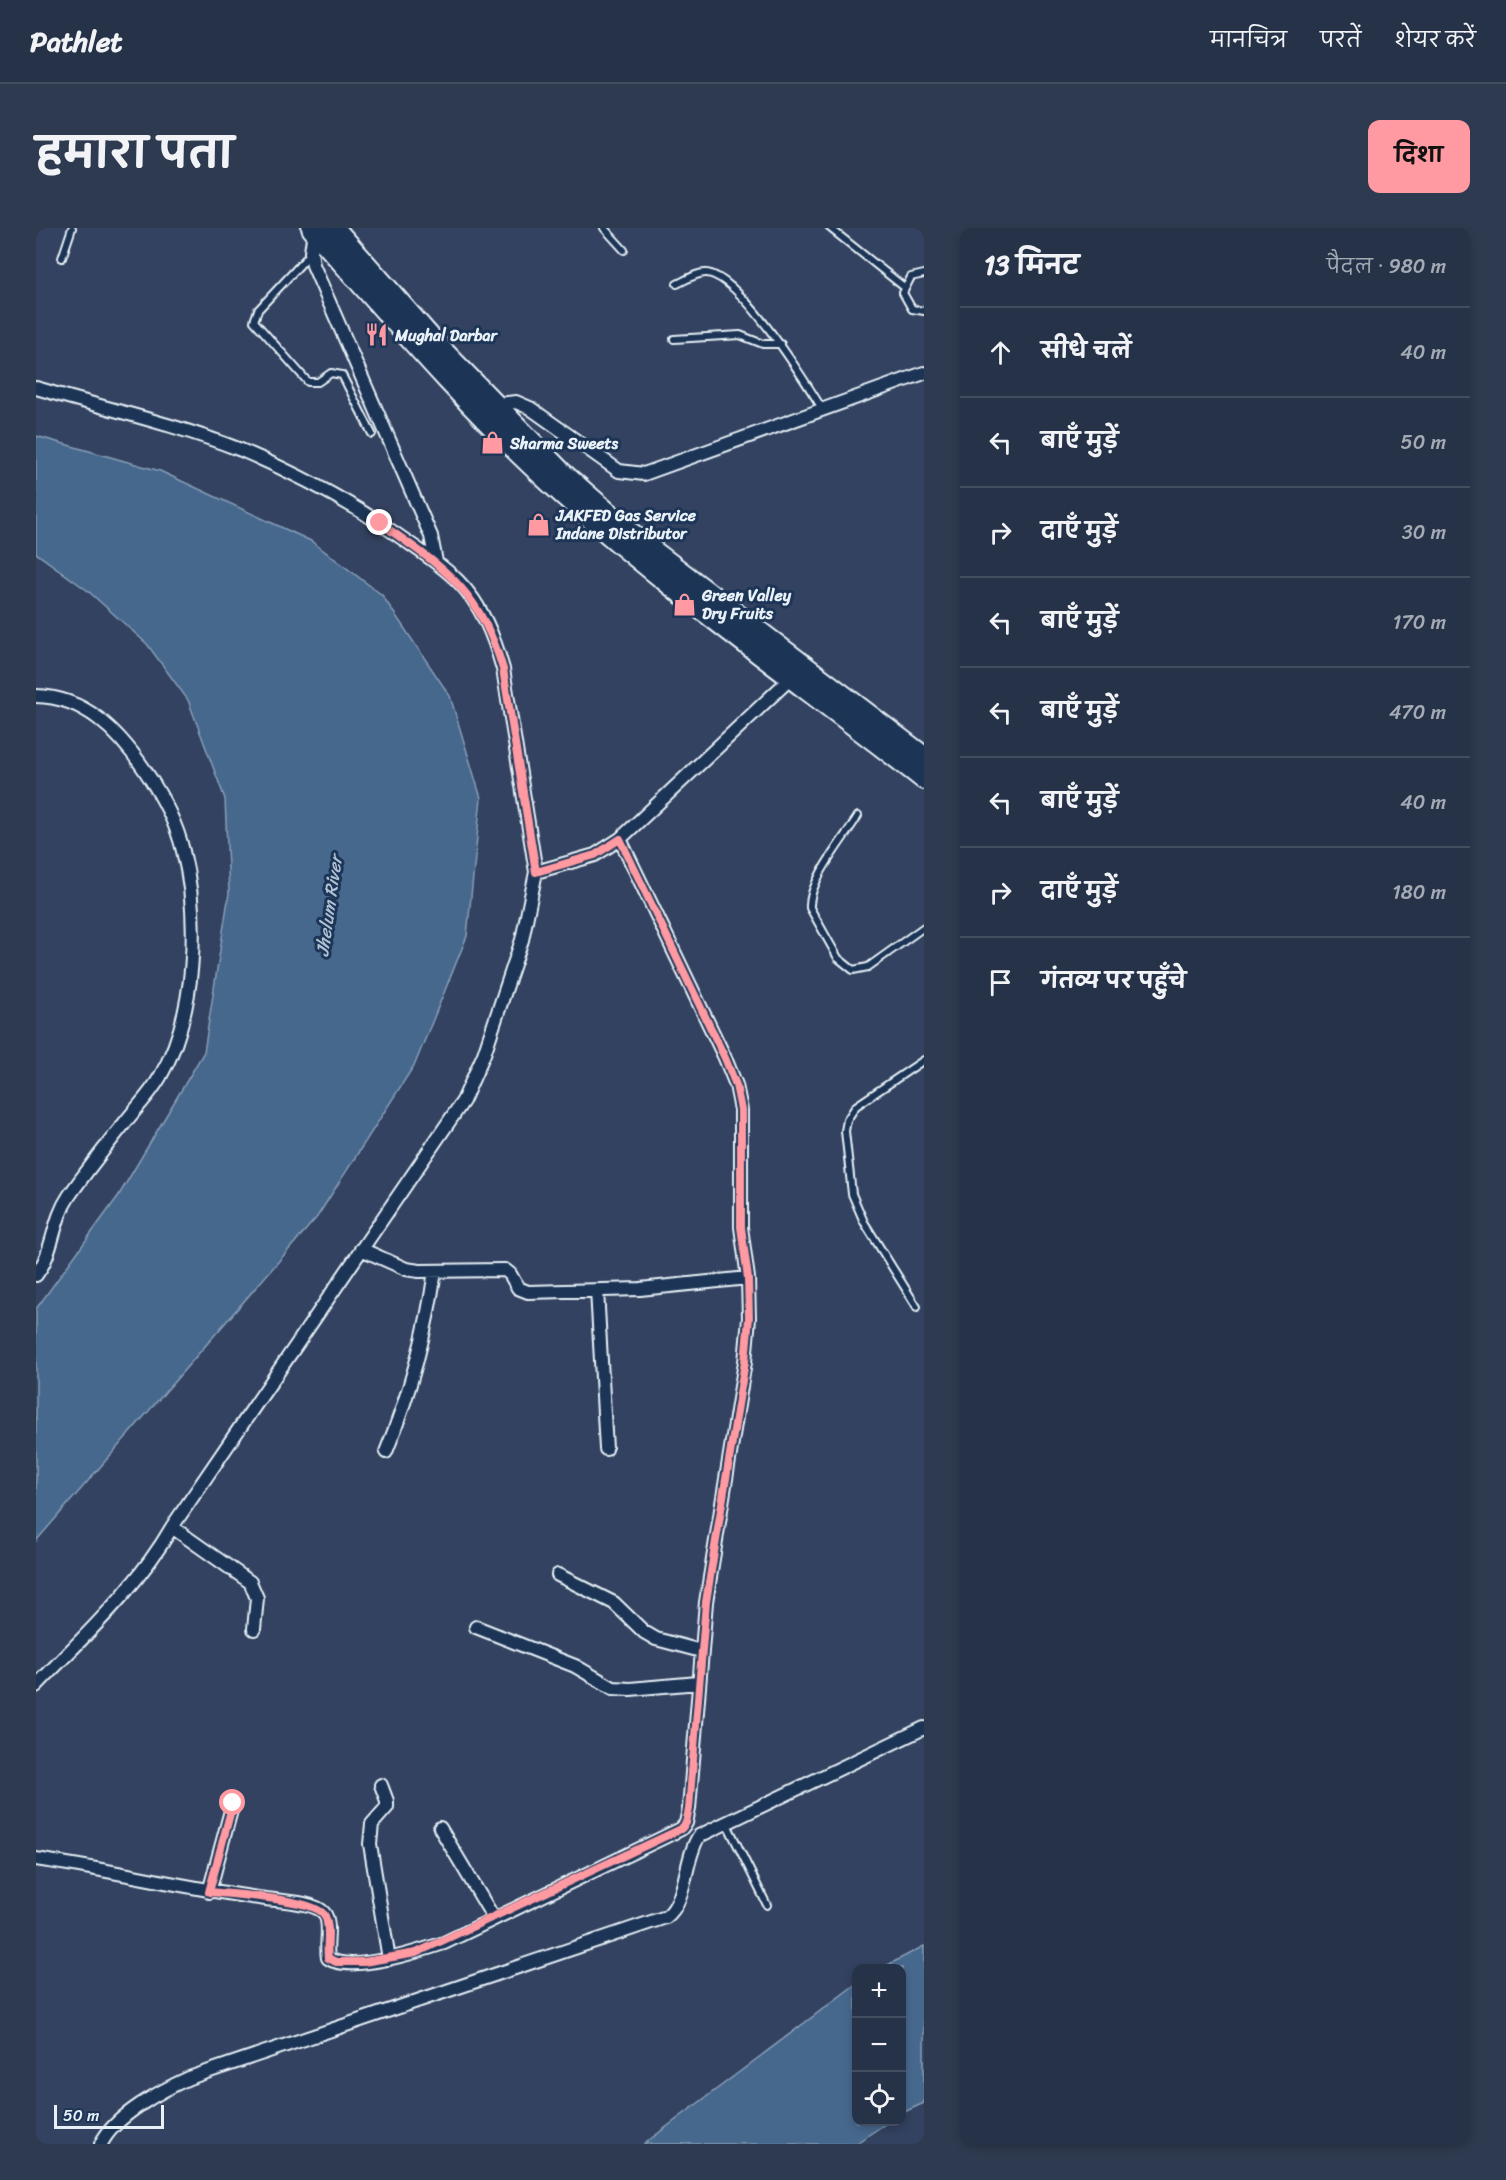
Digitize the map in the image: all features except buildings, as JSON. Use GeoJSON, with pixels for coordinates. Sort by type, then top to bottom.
{"type":"FeatureCollection","features":[{"type":"Feature","properties":{"kind":"highway"},"geometry":{"type":"LineString","coordinates":[[334,228],[484,407],[553,485],[616,541],[924,779]]}},
{"type":"Feature","properties":{"kind":"highway"},"geometry":{"type":"LineString","coordinates":[[313,229],[484,407],[640,541],[924,757]]}},
{"type":"Feature","properties":{"kind":"street"},"geometry":{"type":"LineString","coordinates":[[313,229],[311,252],[317,274],[431,536],[436,562]]}},
{"type":"Feature","properties":{"kind":"street"},"geometry":{"type":"LineString","coordinates":[[484,407],[516,402],[530,408],[591,453],[619,471],[632,474],[654,471],[924,373]]}},
{"type":"Feature","properties":{"kind":"street"},"geometry":{"type":"LineString","coordinates":[[36,388],[240,450],[309,482],[380,523],[436,562],[465,590],[477,606],[494,639],[505,678],[536,872],[522,940],[484,1054],[463,1101],[360,1249],[172,1527],[157,1553],[132,1587],[36,1686]]}},
{"type":"Feature","properties":{"kind":"street"},"geometry":{"type":"LineString","coordinates":[[536,872],[595,855],[620,839],[792,677]]}},
{"type":"Feature","properties":{"kind":"street"},"geometry":{"type":"LineString","coordinates":[[36,696],[67,701],[89,711],[111,727],[147,774],[171,814],[183,849],[190,889],[192,929],[190,970],[184,1011],[168,1060],[156,1085],[69,1196],[54,1225],[47,1256],[36,1275]]}},
{"type":"Feature","properties":{"kind":"street"},"geometry":{"type":"LineString","coordinates":[[36,1859],[91,1867],[209,1892],[298,1903],[318,1908],[325,1914],[327,1922],[327,1953],[330,1960],[364,1962],[416,1953],[444,1942],[681,1829],[686,1823],[706,1602],[745,1362],[749,1318],[748,1278],[741,1227],[742,1133],[736,1085],[620,839]]}},
{"type":"Feature","properties":{"kind":"street"},"geometry":{"type":"LineString","coordinates":[[360,1249],[406,1269],[505,1270],[518,1288],[528,1292],[650,1288],[748,1278]]}},
{"type":"Feature","properties":{"kind":"street"},"geometry":{"type":"LineString","coordinates":[[386,1452],[417,1366],[428,1325],[435,1271]]}},
{"type":"Feature","properties":{"kind":"street"},"geometry":{"type":"LineString","coordinates":[[597,1290],[606,1449]]}},
{"type":"Feature","properties":{"kind":"street"},"geometry":{"type":"LineString","coordinates":[[172,1527],[250,1582],[257,1598],[254,1629]]}},
{"type":"Feature","properties":{"kind":"street"},"geometry":{"type":"LineString","coordinates":[[558,1575],[614,1603],[644,1632],[656,1638],[701,1651]]}},
{"type":"Feature","properties":{"kind":"street"},"geometry":{"type":"LineString","coordinates":[[476,1627],[575,1666],[613,1688],[630,1689],[698,1683]]}},
{"type":"Feature","properties":{"kind":"street"},"geometry":{"type":"LineString","coordinates":[[101,2144],[121,2120],[163,2090],[189,2078],[666,1917],[678,1905],[690,1853],[695,1842],[705,1831],[924,1728]]}},
{"type":"Feature","properties":{"kind":"street"},"geometry":{"type":"LineString","coordinates":[[381,1785],[387,1807],[372,1824],[370,1844],[389,1959]]}},
{"type":"Feature","properties":{"kind":"street"},"geometry":{"type":"LineString","coordinates":[[209,1892],[233,1803]]}},
{"type":"Feature","properties":{"kind":"street"},"geometry":{"type":"LineString","coordinates":[[440,1828],[493,1917]]}},
{"type":"Feature","properties":{"kind":"lane"},"geometry":{"type":"LineString","coordinates":[[62,258],[72,228]]}},
{"type":"Feature","properties":{"kind":"lane"},"geometry":{"type":"LineString","coordinates":[[604,228],[624,250]]}},
{"type":"Feature","properties":{"kind":"lane"},"geometry":{"type":"LineString","coordinates":[[830,228],[904,287],[908,304],[924,311]]}},
{"type":"Feature","properties":{"kind":"lane"},"geometry":{"type":"LineString","coordinates":[[311,252],[258,310],[254,321],[308,382],[318,382],[332,373],[342,375],[372,434]]}},
{"type":"Feature","properties":{"kind":"lane"},"geometry":{"type":"LineString","coordinates":[[677,284],[699,274],[707,273],[721,279],[781,344],[823,410]]}},
{"type":"Feature","properties":{"kind":"lane"},"geometry":{"type":"LineString","coordinates":[[904,287],[911,277],[924,274]]}},
{"type":"Feature","properties":{"kind":"lane"},"geometry":{"type":"LineString","coordinates":[[674,339],[740,335],[763,344],[781,344]]}},
{"type":"Feature","properties":{"kind":"lane"},"geometry":{"type":"LineString","coordinates":[[858,816],[813,886],[809,901],[810,908],[838,958],[853,970],[868,967],[924,927]]}},
{"type":"Feature","properties":{"kind":"lane"},"geometry":{"type":"LineString","coordinates":[[917,1307],[864,1222],[852,1194],[845,1131],[847,1120],[856,1106],[924,1060]]}},
{"type":"Feature","properties":{"kind":"lane"},"geometry":{"type":"LineString","coordinates":[[726,1822],[767,1905]]}},
{"type":"Feature","properties":{"kind":"water","name":"Jhelum River"},"geometry":{"type":"Polygon","coordinates":[[[36,436],[160,471],[311,541],[382,595],[450,696],[481,798],[467,936],[415,1064],[317,1217],[36,1541],[36,1309],[119,1195],[204,1052],[229,893],[225,799],[188,700],[147,644],[88,591],[36,553],[36,436]]]}},
{"type":"Feature","properties":{"kind":"water"},"geometry":{"type":"Polygon","coordinates":[[[924,1946],[924,2103],[906,2111],[906,1964],[890,1964],[924,1946]]]}},
{"type":"Feature","properties":{"kind":"water"},"geometry":{"type":"Polygon","coordinates":[[[852,1987],[852,2126],[882,2126],[855,2144],[644,2144],[852,1987]]]}},
{"type":"Feature","properties":{"kind":"place","name":"Mughal Darbar"},"geometry":{"type":"Point","coordinates":[377,335]}},
{"type":"Feature","properties":{"kind":"place","name":"Sharma Sweets"},"geometry":{"type":"Point","coordinates":[492,443]}},
{"type":"Feature","properties":{"kind":"place","name":"JAKFED Gas Service Indane Distributor"},"geometry":{"type":"Point","coordinates":[538,524]}},
{"type":"Feature","properties":{"kind":"place","name":"Green Valley Dry Fruits"},"geometry":{"type":"Point","coordinates":[684,604]}},
{"type":"Feature","properties":{"kind":"route"},"geometry":{"type":"LineString","coordinates":[[233,1803],[209,1892],[298,1903],[318,1908],[325,1914],[327,1922],[328,1958],[336,1962],[364,1962],[416,1953],[429,1948],[681,1829],[686,1823],[689,1809],[706,1602],[745,1362],[749,1318],[748,1278],[741,1227],[741,1110],[736,1085],[725,1058],[620,839],[595,855],[536,872],[513,740],[510,705],[494,639],[477,606],[459,582],[436,562],[380,523]]}}]}
